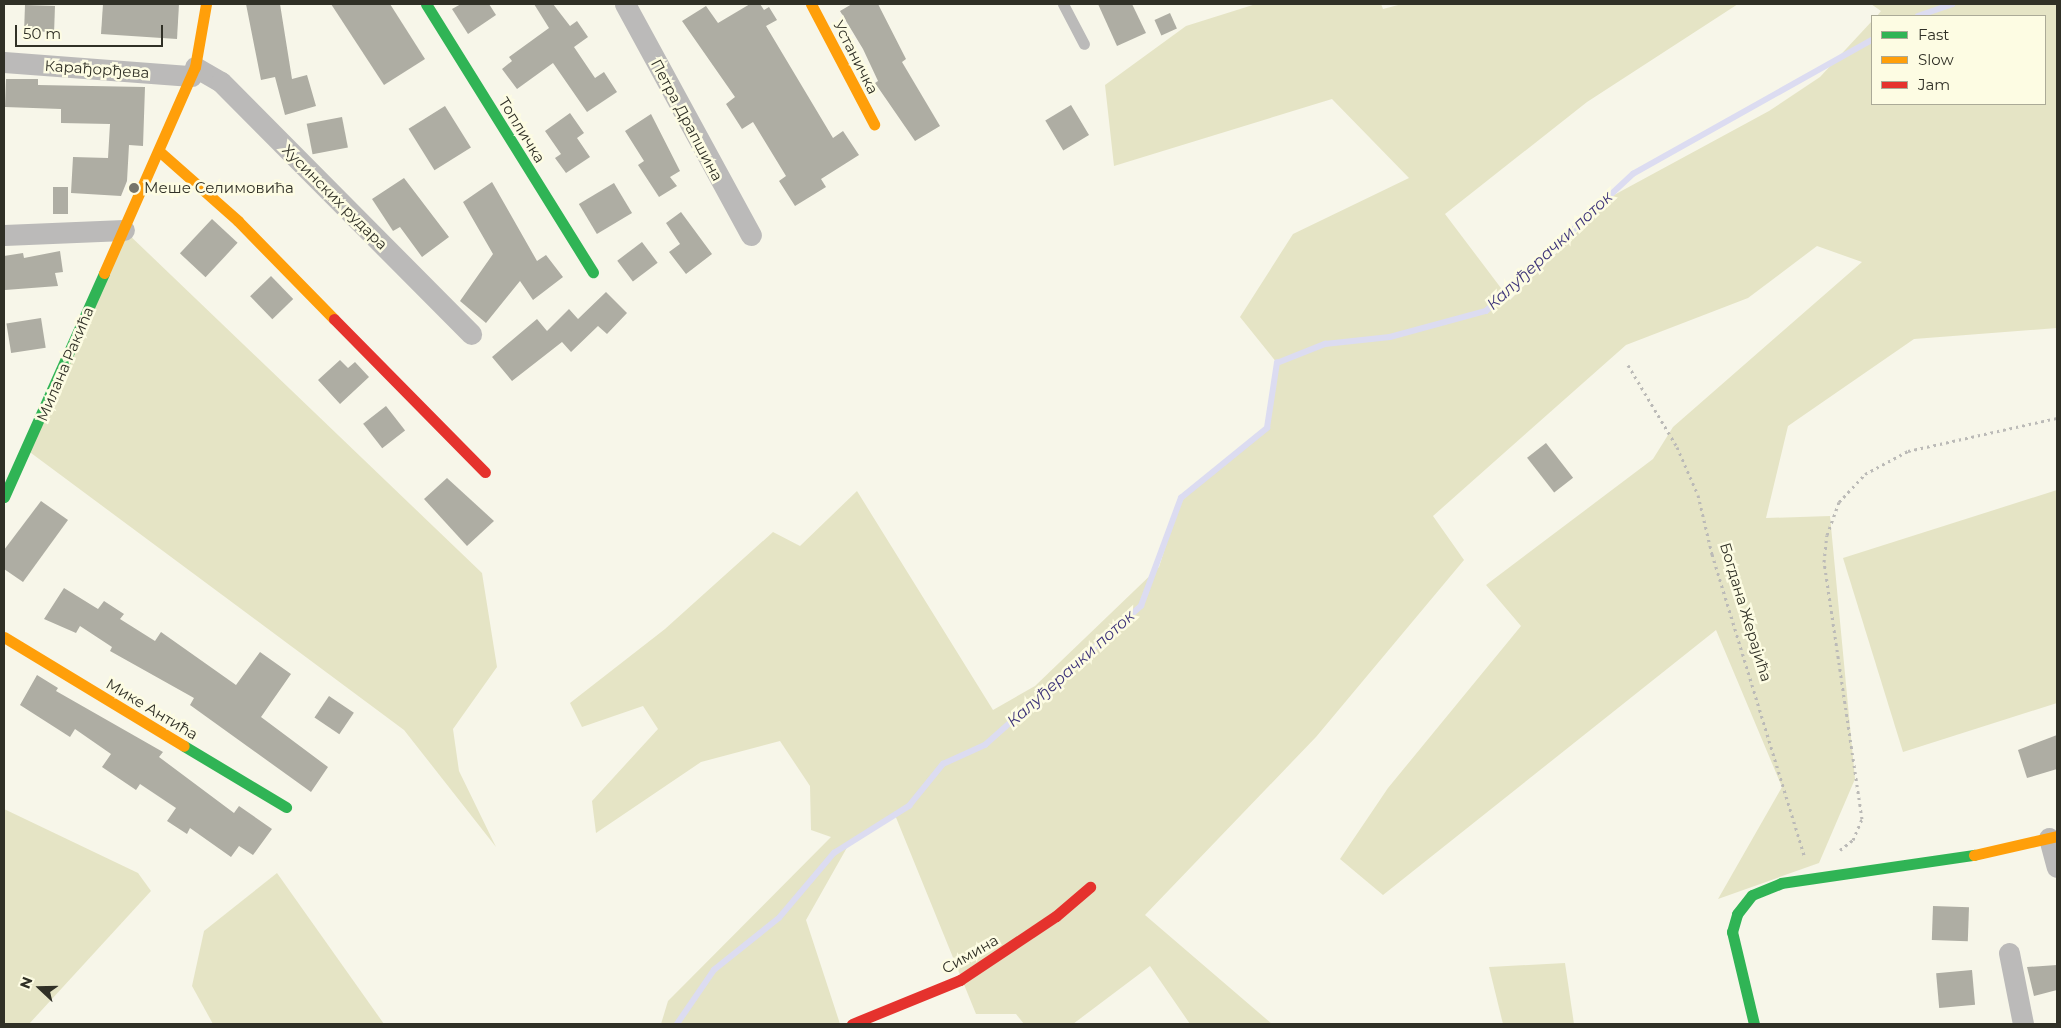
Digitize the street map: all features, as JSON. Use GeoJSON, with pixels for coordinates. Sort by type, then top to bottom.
{"type":"FeatureCollection","features":[{"type":"Feature","properties":{"kind":"street","name":"Милана Ракића"},"geometry":{"type":"LineString","coordinates":[[4,497],[159,151],[192,72],[206,4]]}},
{"type":"Feature","properties":{"kind":"street","name":"Топличка"},"geometry":{"type":"LineString","coordinates":[[426,4],[593,272]]}},
{"type":"Feature","properties":{"kind":"street","name":"Петра Драпшина"},"geometry":{"type":"LineString","coordinates":[[625,4],[751,235]]}},
{"type":"Feature","properties":{"kind":"street","name":"Устаничка"},"geometry":{"type":"LineString","coordinates":[[811,4],[874,124]]}},
{"type":"Feature","properties":{"kind":"street","name":"Карађорђева"},"geometry":{"type":"LineString","coordinates":[[4,62],[192,72]]}},
{"type":"Feature","properties":{"kind":"street","name":"Хусинских рудара"},"geometry":{"type":"LineString","coordinates":[[192,72],[221,82],[471,334]]}},
{"type":"Feature","properties":{"kind":"street"},"geometry":{"type":"LineString","coordinates":[[159,151],[238,221],[485,472]]}},
{"type":"Feature","properties":{"kind":"street"},"geometry":{"type":"LineString","coordinates":[[4,235],[124,230]]}},
{"type":"Feature","properties":{"kind":"street","name":"Мике Антића"},"geometry":{"type":"LineString","coordinates":[[4,637],[286,807]]}},
{"type":"Feature","properties":{"kind":"street"},"geometry":{"type":"LineString","coordinates":[[1754,1024],[1732,932],[1735,920],[1752,895],[1811,877],[1963,857],[2053,837],[2057,867]]}},
{"type":"Feature","properties":{"kind":"street","name":"Симина"},"geometry":{"type":"LineString","coordinates":[[852,1024],[960,980],[1056,916],[1090,887]]}},
{"type":"Feature","properties":{"kind":"street"},"geometry":{"type":"LineString","coordinates":[[2009,952],[2023,1024]]}},
{"type":"Feature","properties":{"kind":"lane"},"geometry":{"type":"LineString","coordinates":[[1063,4],[1084,44]]}},
{"type":"Feature","properties":{"kind":"path","name":"Богдана Жерајића"},"geometry":{"type":"LineString","coordinates":[[1628,365],[1677,447],[1698,495],[1811,877]]}},
{"type":"Feature","properties":{"kind":"path"},"geometry":{"type":"LineString","coordinates":[[1827,875],[1826,865],[1853,840],[1862,819],[1824,562],[1827,535],[1840,502],[1865,474],[1908,451],[2057,418]]}},
{"type":"Feature","properties":{"kind":"green space"},"geometry":{"type":"Polygon","coordinates":[[[1256,4],[1381,4],[1383,9],[1402,4],[1738,4],[1587,102],[1445,214],[1510,300],[1614,195],[1769,111],[1820,77],[1871,22],[1871,105],[2046,105],[2046,15],[1878,15],[1881,11],[1871,4],[2057,4],[2057,328],[1914,339],[1788,426],[1766,518],[1830,516],[1855,779],[1819,863],[1718,899],[1782,787],[1716,630],[1383,895],[1340,859],[1388,788],[1521,626],[1486,585],[1653,459],[1673,427],[1862,262],[1817,246],[1748,298],[1626,345],[1433,516],[1464,560],[1316,737],[1145,915],[1272,1024],[1190,1024],[1150,966],[1073,1024],[1024,1024],[1016,1014],[976,1014],[895,815],[849,844],[806,920],[840,1024],[661,1024],[668,1001],[831,837],[811,830],[810,786],[780,741],[701,762],[596,833],[592,801],[658,729],[643,706],[582,727],[570,703],[665,629],[773,532],[800,546],[857,491],[993,710],[1035,686],[1159,567],[1181,498],[1267,428],[1277,363],[1240,317],[1293,234],[1409,178],[1332,99],[1114,166],[1105,85],[1186,26],[1256,4]]]}},
{"type":"Feature","properties":{"kind":"green space"},"geometry":{"type":"Polygon","coordinates":[[[124,230],[482,573],[497,667],[453,729],[459,771],[496,847],[404,730],[27,450],[124,230]]]}},
{"type":"Feature","properties":{"kind":"green space"},"geometry":{"type":"Polygon","coordinates":[[[2057,490],[2057,703],[1903,752],[1843,558],[2057,490]]]}},
{"type":"Feature","properties":{"kind":"green space"},"geometry":{"type":"Polygon","coordinates":[[[4,809],[138,873],[151,891],[29,1024],[4,1024],[4,809]]]}},
{"type":"Feature","properties":{"kind":"green space"},"geometry":{"type":"Polygon","coordinates":[[[277,873],[384,1024],[213,1024],[192,986],[204,931],[277,873]]]}},
{"type":"Feature","properties":{"kind":"green space"},"geometry":{"type":"Polygon","coordinates":[[[1565,963],[1574,1024],[1503,1024],[1489,967],[1565,963]]]}},
{"type":"Feature","properties":{"kind":"building"},"geometry":{"type":"Polygon","coordinates":[[[103,4],[179,4],[177,39],[101,34],[103,4]]]}},
{"type":"Feature","properties":{"kind":"building"},"geometry":{"type":"Polygon","coordinates":[[[246,4],[280,4],[292,79],[307,75],[316,106],[285,115],[275,77],[261,80],[246,4]]]}},
{"type":"Feature","properties":{"kind":"building"},"geometry":{"type":"Polygon","coordinates":[[[331,4],[390,4],[425,59],[384,85],[331,4]]]}},
{"type":"Feature","properties":{"kind":"building"},"geometry":{"type":"Polygon","coordinates":[[[461,4],[489,4],[496,15],[468,34],[452,9],[461,4]]]}},
{"type":"Feature","properties":{"kind":"building"},"geometry":{"type":"Polygon","coordinates":[[[534,4],[553,4],[570,26],[577,21],[588,37],[574,47],[595,78],[604,72],[617,92],[587,112],[553,63],[517,89],[502,69],[512,61],[509,57],[549,28],[534,4]]]}},
{"type":"Feature","properties":{"kind":"building"},"geometry":{"type":"Polygon","coordinates":[[[750,4],[760,4],[764,10],[769,7],[777,20],[766,26],[833,138],[843,131],[859,155],[821,179],[826,187],[795,206],[779,181],[786,176],[753,122],[742,129],[726,104],[735,97],[682,21],[706,6],[718,23],[750,4]]]}},
{"type":"Feature","properties":{"kind":"building"},"geometry":{"type":"Polygon","coordinates":[[[852,4],[878,4],[906,59],[902,62],[940,126],[915,141],[875,83],[878,81],[863,49],[840,11],[852,4]]]}},
{"type":"Feature","properties":{"kind":"building"},"geometry":{"type":"Polygon","coordinates":[[[1098,4],[1132,4],[1146,33],[1117,46],[1098,4]]]}},
{"type":"Feature","properties":{"kind":"building"},"geometry":{"type":"Polygon","coordinates":[[[25,5],[55,6],[54,32],[24,31],[25,5]]]}},
{"type":"Feature","properties":{"kind":"building"},"geometry":{"type":"Polygon","coordinates":[[[1170,13],[1177,29],[1161,35],[1154,20],[1170,13]]]}},
{"type":"Feature","properties":{"kind":"building"},"geometry":{"type":"Polygon","coordinates":[[[6,79],[38,79],[38,85],[145,87],[143,146],[129,145],[127,181],[121,196],[71,193],[73,157],[108,158],[110,124],[61,123],[61,109],[5,107],[6,79]]]}},
{"type":"Feature","properties":{"kind":"building"},"geometry":{"type":"Polygon","coordinates":[[[1071,105],[1089,135],[1063,150],[1045,120],[1071,105]]]}},
{"type":"Feature","properties":{"kind":"building"},"geometry":{"type":"Polygon","coordinates":[[[445,106],[471,148],[434,170],[409,129],[445,106]]]}},
{"type":"Feature","properties":{"kind":"building"},"geometry":{"type":"Polygon","coordinates":[[[570,113],[584,133],[577,138],[590,157],[566,173],[555,158],[561,154],[545,131],[570,113]]]}},
{"type":"Feature","properties":{"kind":"building"},"geometry":{"type":"Polygon","coordinates":[[[651,114],[680,171],[670,177],[677,186],[659,197],[638,165],[644,161],[625,131],[651,114]]]}},
{"type":"Feature","properties":{"kind":"building"},"geometry":{"type":"Polygon","coordinates":[[[342,117],[348,147],[313,154],[307,124],[342,117]]]}},
{"type":"Feature","properties":{"kind":"building"},"geometry":{"type":"Polygon","coordinates":[[[404,178],[449,237],[422,257],[400,227],[393,231],[372,199],[404,178]]]}},
{"type":"Feature","properties":{"kind":"building"},"geometry":{"type":"Polygon","coordinates":[[[492,182],[537,261],[546,255],[563,277],[533,300],[520,281],[486,323],[460,301],[493,254],[463,202],[492,182]]]}},
{"type":"Feature","properties":{"kind":"building"},"geometry":{"type":"Polygon","coordinates":[[[614,183],[632,213],[597,234],[579,204],[614,183]]]}},
{"type":"Feature","properties":{"kind":"building"},"geometry":{"type":"Polygon","coordinates":[[[53,187],[68,187],[68,214],[53,214],[53,187]]]}},
{"type":"Feature","properties":{"kind":"building"},"geometry":{"type":"Polygon","coordinates":[[[681,212],[712,254],[686,274],[669,252],[680,244],[666,223],[681,212]]]}},
{"type":"Feature","properties":{"kind":"building"},"geometry":{"type":"Polygon","coordinates":[[[212,219],[238,243],[206,277],[180,253],[212,219]]]}},
{"type":"Feature","properties":{"kind":"building"},"geometry":{"type":"Polygon","coordinates":[[[642,242],[658,263],[633,281],[617,261],[642,242]]]}},
{"type":"Feature","properties":{"kind":"building"},"geometry":{"type":"Polygon","coordinates":[[[60,251],[63,272],[55,273],[58,286],[5,290],[4,256],[23,253],[24,258],[60,251]]]}},
{"type":"Feature","properties":{"kind":"building"},"geometry":{"type":"Polygon","coordinates":[[[271,276],[293,299],[272,319],[250,296],[271,276]]]}},
{"type":"Feature","properties":{"kind":"building"},"geometry":{"type":"Polygon","coordinates":[[[606,292],[627,313],[607,334],[598,326],[571,352],[562,342],[512,381],[492,357],[537,319],[547,331],[569,309],[578,319],[606,292]]]}},
{"type":"Feature","properties":{"kind":"building"},"geometry":{"type":"Polygon","coordinates":[[[41,318],[46,348],[11,353],[6,323],[41,318]]]}},
{"type":"Feature","properties":{"kind":"building"},"geometry":{"type":"Polygon","coordinates":[[[340,360],[348,368],[355,362],[369,377],[340,404],[318,380],[340,360]]]}},
{"type":"Feature","properties":{"kind":"building"},"geometry":{"type":"Polygon","coordinates":[[[386,406],[405,430],[382,448],[363,424],[386,406]]]}},
{"type":"Feature","properties":{"kind":"building"},"geometry":{"type":"Polygon","coordinates":[[[1546,443],[1573,478],[1554,492],[1527,458],[1546,443]]]}},
{"type":"Feature","properties":{"kind":"building"},"geometry":{"type":"Polygon","coordinates":[[[447,478],[494,521],[467,546],[424,499],[447,478]]]}},
{"type":"Feature","properties":{"kind":"building"},"geometry":{"type":"Polygon","coordinates":[[[41,501],[68,520],[23,582],[4,569],[4,550],[41,501]]]}},
{"type":"Feature","properties":{"kind":"building"},"geometry":{"type":"Polygon","coordinates":[[[64,588],[98,609],[104,601],[124,614],[120,619],[155,641],[161,632],[236,685],[260,652],[291,674],[261,717],[328,767],[311,792],[190,705],[194,698],[110,651],[112,647],[80,626],[76,633],[44,619],[64,588]]]}},
{"type":"Feature","properties":{"kind":"building"},"geometry":{"type":"Polygon","coordinates":[[[37,675],[58,688],[56,691],[163,752],[159,757],[234,813],[239,806],[272,829],[253,855],[239,846],[231,857],[190,828],[187,834],[167,821],[176,808],[140,784],[136,790],[102,767],[111,754],[75,729],[70,737],[20,705],[37,675]]]}},
{"type":"Feature","properties":{"kind":"building"},"geometry":{"type":"Polygon","coordinates":[[[329,696],[354,713],[339,734],[314,718],[329,696]]]}},
{"type":"Feature","properties":{"kind":"building"},"geometry":{"type":"Polygon","coordinates":[[[2057,735],[2057,769],[2027,778],[2018,750],[2057,735]]]}},
{"type":"Feature","properties":{"kind":"building"},"geometry":{"type":"Polygon","coordinates":[[[1933,906],[1969,907],[1968,941],[1932,940],[1933,906]]]}},
{"type":"Feature","properties":{"kind":"building"},"geometry":{"type":"Polygon","coordinates":[[[2057,965],[2057,990],[2034,996],[2027,967],[2057,965]]]}},
{"type":"Feature","properties":{"kind":"building"},"geometry":{"type":"Polygon","coordinates":[[[1972,970],[1975,1005],[1939,1008],[1936,973],[1972,970]]]}},
{"type":"Feature","properties":{"kind":"waterway","name":"Калуђерачки поток"},"geometry":{"type":"LineString","coordinates":[[1921,15],[1952,4]]}},
{"type":"Feature","properties":{"kind":"waterway","name":"Калуђерачки поток"},"geometry":{"type":"LineString","coordinates":[[677,1024],[714,970],[779,918],[834,853],[909,806],[943,764],[985,745],[1141,606],[1181,498],[1267,428],[1277,363],[1325,344],[1390,337],[1486,311],[1633,174],[1871,41]]}},
{"type":"Feature","properties":{"kind":"traffic: fast"},"geometry":{"type":"LineString","coordinates":[[426,4],[593,272]]}},
{"type":"Feature","properties":{"kind":"traffic: fast"},"geometry":{"type":"LineString","coordinates":[[4,497],[104,273]]}},
{"type":"Feature","properties":{"kind":"traffic: fast"},"geometry":{"type":"LineString","coordinates":[[184,746],[286,807]]}},
{"type":"Feature","properties":{"kind":"traffic: fast"},"geometry":{"type":"LineString","coordinates":[[1754,1024],[1732,932],[1737,914],[1752,895],[1781,883],[1974,855]]}},
{"type":"Feature","properties":{"kind":"traffic: slow"},"geometry":{"type":"LineString","coordinates":[[104,273],[195,67],[206,4]]}},
{"type":"Feature","properties":{"kind":"traffic: slow"},"geometry":{"type":"LineString","coordinates":[[811,4],[874,124]]}},
{"type":"Feature","properties":{"kind":"traffic: slow"},"geometry":{"type":"LineString","coordinates":[[159,151],[238,221],[334,319]]}},
{"type":"Feature","properties":{"kind":"traffic: slow"},"geometry":{"type":"LineString","coordinates":[[4,637],[184,746]]}},
{"type":"Feature","properties":{"kind":"traffic: slow"},"geometry":{"type":"LineString","coordinates":[[1974,855],[2057,836]]}},
{"type":"Feature","properties":{"kind":"traffic: jam"},"geometry":{"type":"LineString","coordinates":[[334,319],[485,472]]}},
{"type":"Feature","properties":{"kind":"traffic: jam"},"geometry":{"type":"LineString","coordinates":[[852,1024],[960,980],[1056,916],[1090,887]]}},
{"type":"Feature","properties":{"kind":"place","name":"Меше Селимовића"},"geometry":{"type":"Point","coordinates":[134,188]}}]}
